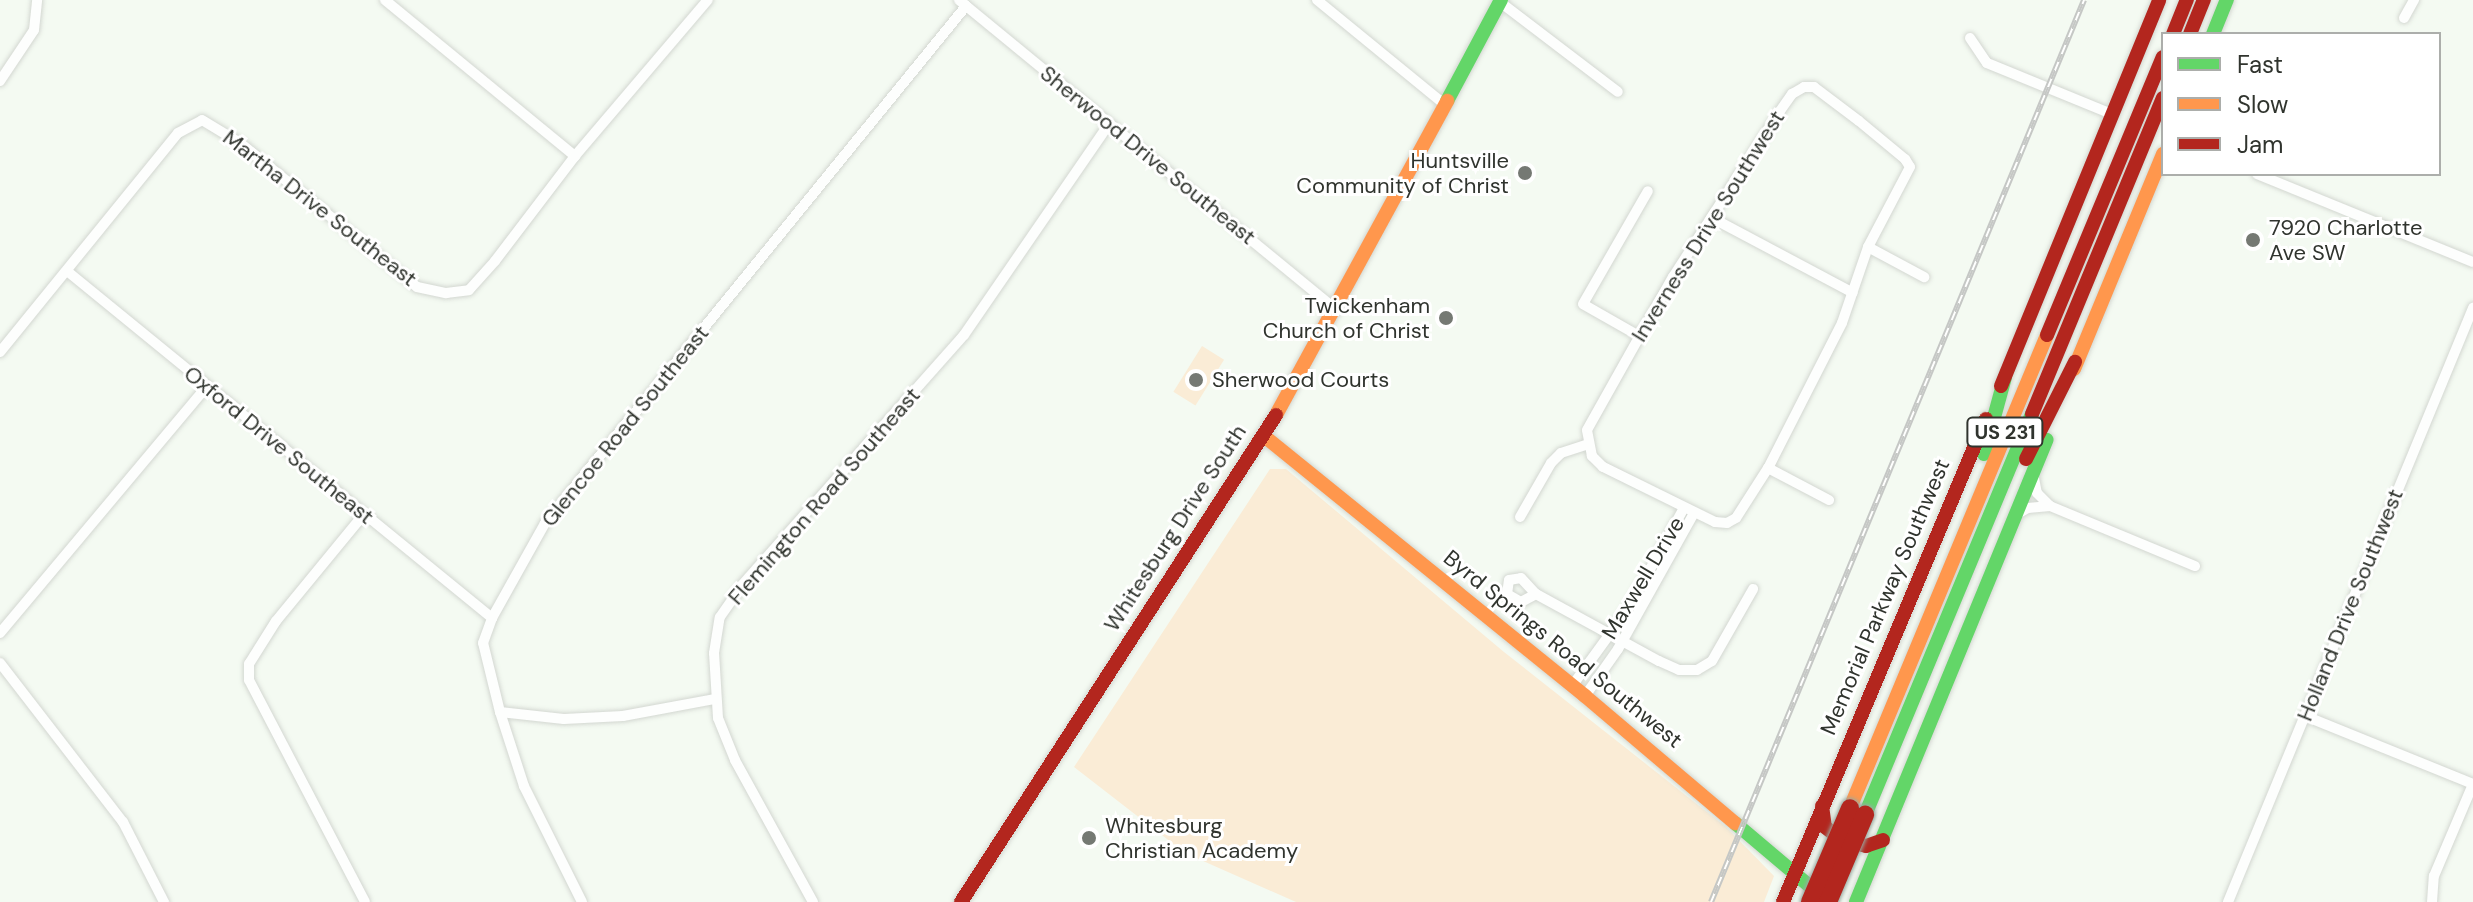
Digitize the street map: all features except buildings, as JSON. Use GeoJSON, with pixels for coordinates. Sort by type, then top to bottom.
{"type":"FeatureCollection","features":[{"type":"Feature","properties":{"kind":"main road","name":"Memorial Parkway Southwest"},"geometry":{"type":"LineString","coordinates":[[1783,902],[2005,377],[2159,0]]}},
{"type":"Feature","properties":{"kind":"main road"},"geometry":{"type":"LineString","coordinates":[[2174,32],[2187,0]]}},
{"type":"Feature","properties":{"kind":"main road"},"geometry":{"type":"LineString","coordinates":[[2191,32],[2204,0]]}},
{"type":"Feature","properties":{"kind":"main road"},"geometry":{"type":"LineString","coordinates":[[2214,32],[2227,0]]}},
{"type":"Feature","properties":{"kind":"main road","name":"Whitesburg Drive South"},"geometry":{"type":"LineString","coordinates":[[961,902],[1264,436],[1336,310],[1501,1]]}},
{"type":"Feature","properties":{"kind":"main road","name":"US 231"},"geometry":{"type":"LineString","coordinates":[[1810,902],[1858,811],[2161,62]]}},
{"type":"Feature","properties":{"kind":"main road","name":"US 231"},"geometry":{"type":"LineString","coordinates":[[1951,584],[2161,103]]}},
{"type":"Feature","properties":{"kind":"main road"},"geometry":{"type":"LineString","coordinates":[[1856,902],[2161,159]]}},
{"type":"Feature","properties":{"kind":"main road"},"geometry":{"type":"LineString","coordinates":[[1951,584],[2075,362]]}},
{"type":"Feature","properties":{"kind":"main road"},"geometry":{"type":"LineString","coordinates":[[1951,584],[1948,550],[1981,467],[2005,377]]}},
{"type":"Feature","properties":{"kind":"main road","name":"Byrd Springs Road Southwest"},"geometry":{"type":"LineString","coordinates":[[1264,436],[1578,691],[1829,902]]}},
{"type":"Feature","properties":{"kind":"main road"},"geometry":{"type":"LineString","coordinates":[[1822,806],[1825,827],[1843,841],[1866,846],[1883,840]]}},
{"type":"Feature","properties":{"kind":"main road"},"geometry":{"type":"LineString","coordinates":[[1829,902],[1858,811]]}},
{"type":"Feature","properties":{"kind":"street"},"geometry":{"type":"LineString","coordinates":[[0,81],[34,30],[37,0]]}},
{"type":"Feature","properties":{"kind":"street"},"geometry":{"type":"LineString","coordinates":[[385,0],[575,156]]}},
{"type":"Feature","properties":{"kind":"street"},"geometry":{"type":"LineString","coordinates":[[1317,0],[1444,104]]}},
{"type":"Feature","properties":{"kind":"street"},"geometry":{"type":"LineString","coordinates":[[2404,18],[2414,0]]}},
{"type":"Feature","properties":{"kind":"street"},"geometry":{"type":"LineString","coordinates":[[1501,1],[1618,92]]}},
{"type":"Feature","properties":{"kind":"street","name":"Martha Drive Southeast"},"geometry":{"type":"LineString","coordinates":[[0,352],[178,133],[202,120],[240,143],[417,287],[446,293],[469,290],[702,2]]}},
{"type":"Feature","properties":{"kind":"street","name":"Sherwood Drive Southeast"},"geometry":{"type":"LineString","coordinates":[[962,3],[1336,310]]}},
{"type":"Feature","properties":{"kind":"street","name":"Glencoe Road Southeast"},"geometry":{"type":"LineString","coordinates":[[582,902],[524,786],[500,712],[483,643],[492,618],[545,523],[962,3]]}},
{"type":"Feature","properties":{"kind":"street"},"geometry":{"type":"LineString","coordinates":[[1970,38],[1987,63],[2112,114]]}},
{"type":"Feature","properties":{"kind":"street","name":"Inverness Drive Southwest"},"geometry":{"type":"LineString","coordinates":[[1804,87],[1814,87],[1905,159],[1910,167],[1868,247],[1853,293],[1825,359],[1768,468],[1736,518],[1727,523],[1689,512],[1603,467],[1592,456],[1587,430],[1639,336],[1714,219],[1792,94],[1804,87]]}},
{"type":"Feature","properties":{"kind":"street","name":"Flemington Road Southeast"},"geometry":{"type":"LineString","coordinates":[[813,902],[735,760],[715,699],[714,653],[720,617],[742,585],[964,335],[1109,124]]}},
{"type":"Feature","properties":{"kind":"street"},"geometry":{"type":"LineString","coordinates":[[2262,176],[2473,262]]}},
{"type":"Feature","properties":{"kind":"street"},"geometry":{"type":"LineString","coordinates":[[1639,336],[1583,304],[1648,191]]}},
{"type":"Feature","properties":{"kind":"street"},"geometry":{"type":"LineString","coordinates":[[1714,219],[1853,293]]}},
{"type":"Feature","properties":{"kind":"street"},"geometry":{"type":"LineString","coordinates":[[1868,247],[1924,277]]}},
{"type":"Feature","properties":{"kind":"street","name":"Oxford Drive Southeast"},"geometry":{"type":"LineString","coordinates":[[67,271],[492,618]]}},
{"type":"Feature","properties":{"kind":"street","name":"Holland Drive Southwest"},"geometry":{"type":"LineString","coordinates":[[2228,902],[2473,308]]}},
{"type":"Feature","properties":{"kind":"street"},"geometry":{"type":"LineString","coordinates":[[0,633],[207,386]]}},
{"type":"Feature","properties":{"kind":"street"},"geometry":{"type":"LineString","coordinates":[[1520,517],[1551,463],[1561,453],[1589,444]]}},
{"type":"Feature","properties":{"kind":"street"},"geometry":{"type":"LineString","coordinates":[[1768,468],[1829,500]]}},
{"type":"Feature","properties":{"kind":"street"},"geometry":{"type":"LineString","coordinates":[[2033,470],[2037,493],[2050,506],[2195,566]]}},
{"type":"Feature","properties":{"kind":"street"},"geometry":{"type":"LineString","coordinates":[[2013,517],[2028,508],[2050,506]]}},
{"type":"Feature","properties":{"kind":"street"},"geometry":{"type":"LineString","coordinates":[[1578,691],[1622,641],[1689,512]]}},
{"type":"Feature","properties":{"kind":"street","name":"Maxwell Drive"},"geometry":{"type":"LineString","coordinates":[[1578,691],[1610,634],[1689,512]]}},
{"type":"Feature","properties":{"kind":"street"},"geometry":{"type":"LineString","coordinates":[[364,514],[276,621],[249,664],[249,680],[365,902]]}},
{"type":"Feature","properties":{"kind":"street"},"geometry":{"type":"LineString","coordinates":[[1536,594],[1679,670],[1697,670],[1712,661],[1753,589]]}},
{"type":"Feature","properties":{"kind":"street"},"geometry":{"type":"LineString","coordinates":[[0,663],[123,822],[164,902]]}},
{"type":"Feature","properties":{"kind":"street"},"geometry":{"type":"LineString","coordinates":[[500,712],[564,719],[615,717],[715,699]]}},
{"type":"Feature","properties":{"kind":"street"},"geometry":{"type":"LineString","coordinates":[[2305,716],[2473,784],[2434,876],[2432,902]]}},
{"type":"Feature","properties":{"kind":"shaded area","name":"Sherwood Courts"},"geometry":{"type":"Polygon","coordinates":[[[1202,346],[1224,360],[1195,406],[1173,392],[1202,346]]]}},
{"type":"Feature","properties":{"kind":"shaded area"},"geometry":{"type":"Polygon","coordinates":[[[1270,469],[1286,469],[1504,652],[1726,827],[1774,876],[1764,902],[1296,902],[1185,853],[1074,767],[1270,469]]]}},
{"type":"Feature","properties":{"kind":"railway"},"geometry":{"type":"LineString","coordinates":[[1711,902],[2084,0]]}},
{"type":"Feature","properties":{"kind":"traffic: fast"},"geometry":{"type":"LineString","coordinates":[[1447,101],[1501,0]]}},
{"type":"Feature","properties":{"kind":"traffic: fast"},"geometry":{"type":"LineString","coordinates":[[2214,32],[2227,0]]}},
{"type":"Feature","properties":{"kind":"traffic: fast"},"geometry":{"type":"LineString","coordinates":[[1984,454],[2005,377]]}},
{"type":"Feature","properties":{"kind":"traffic: fast"},"geometry":{"type":"LineString","coordinates":[[1865,815],[2032,414]]}},
{"type":"Feature","properties":{"kind":"traffic: fast"},"geometry":{"type":"LineString","coordinates":[[1856,902],[2046,440]]}},
{"type":"Feature","properties":{"kind":"traffic: fast"},"geometry":{"type":"LineString","coordinates":[[1735,823],[1819,894]]}},
{"type":"Feature","properties":{"kind":"traffic: slow"},"geometry":{"type":"LineString","coordinates":[[1276,415],[1447,101]]}},
{"type":"Feature","properties":{"kind":"traffic: slow"},"geometry":{"type":"LineString","coordinates":[[2074,369],[2161,159]]}},
{"type":"Feature","properties":{"kind":"traffic: slow"},"geometry":{"type":"LineString","coordinates":[[1850,808],[2047,335]]}},
{"type":"Feature","properties":{"kind":"traffic: slow"},"geometry":{"type":"LineString","coordinates":[[1264,436],[1585,696],[1735,823]]}},
{"type":"Feature","properties":{"kind":"traffic: jam"},"geometry":{"type":"LineString","coordinates":[[2001,386],[2159,0]]}},
{"type":"Feature","properties":{"kind":"traffic: jam"},"geometry":{"type":"LineString","coordinates":[[2174,32],[2187,0]]}},
{"type":"Feature","properties":{"kind":"traffic: jam"},"geometry":{"type":"LineString","coordinates":[[2191,32],[2204,0]]}},
{"type":"Feature","properties":{"kind":"traffic: jam"},"geometry":{"type":"LineString","coordinates":[[2047,335],[2161,62]]}},
{"type":"Feature","properties":{"kind":"traffic: jam"},"geometry":{"type":"LineString","coordinates":[[2032,414],[2161,103]]}},
{"type":"Feature","properties":{"kind":"traffic: jam"},"geometry":{"type":"LineString","coordinates":[[2026,459],[2075,362]]}},
{"type":"Feature","properties":{"kind":"traffic: jam"},"geometry":{"type":"LineString","coordinates":[[961,902],[1276,415]]}},
{"type":"Feature","properties":{"kind":"traffic: jam"},"geometry":{"type":"LineString","coordinates":[[1783,902],[1986,419]]}},
{"type":"Feature","properties":{"kind":"traffic: jam"},"geometry":{"type":"LineString","coordinates":[[1822,806],[1825,827],[1843,841],[1866,846],[1883,840]]}},
{"type":"Feature","properties":{"kind":"traffic: jam"},"geometry":{"type":"LineString","coordinates":[[1810,902],[1850,808]]}},
{"type":"Feature","properties":{"kind":"traffic: jam"},"geometry":{"type":"LineString","coordinates":[[1828,902],[1865,815]]}},
{"type":"Feature","properties":{"kind":"place","name":"Huntsville Community of Christ"},"geometry":{"type":"Point","coordinates":[1525,173]}},
{"type":"Feature","properties":{"kind":"place","name":"7920 Charlotte Ave SW"},"geometry":{"type":"Point","coordinates":[2253,240]}},
{"type":"Feature","properties":{"kind":"place","name":"Twickenham Church of Christ"},"geometry":{"type":"Point","coordinates":[1446,318]}},
{"type":"Feature","properties":{"kind":"place","name":"Sherwood Courts"},"geometry":{"type":"Point","coordinates":[1196,380]}},
{"type":"Feature","properties":{"kind":"place","name":"Whitesburg Christian Academy"},"geometry":{"type":"Point","coordinates":[1089,838]}}]}
